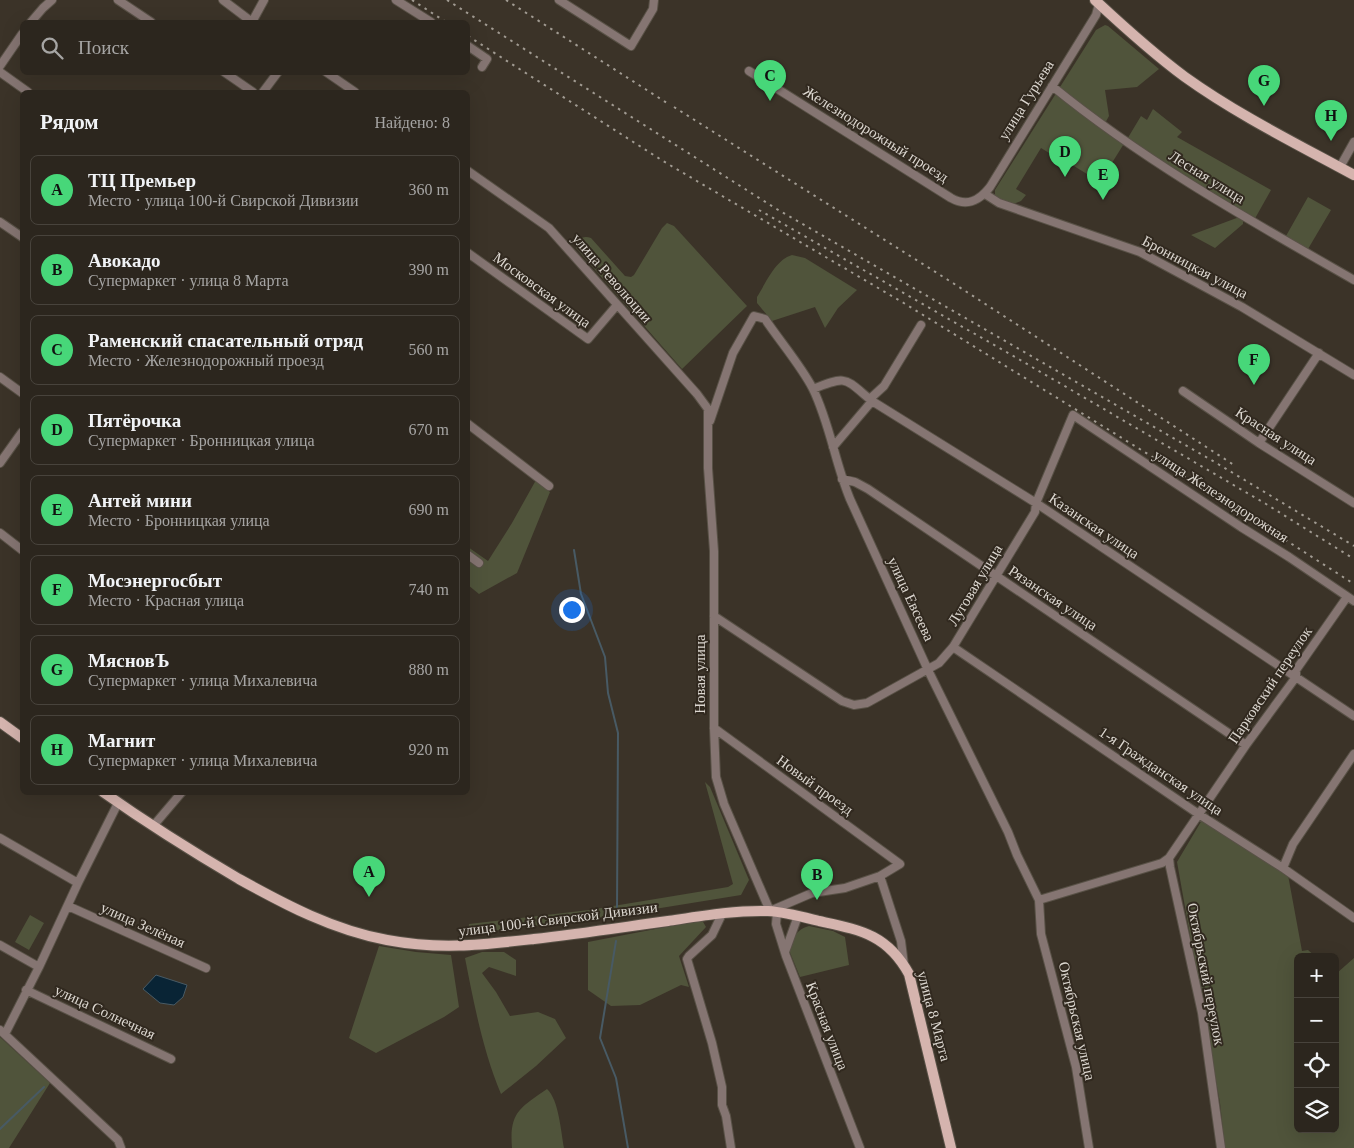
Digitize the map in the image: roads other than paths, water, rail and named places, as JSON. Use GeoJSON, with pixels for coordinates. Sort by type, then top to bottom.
{"type":"FeatureCollection","features":[{"type":"Feature","properties":{"kind":"main road"},"geometry":{"type":"LineString","coordinates":[[1099,1],[1165,61],[1201,88],[1283,137],[1354,175]]}},
{"type":"Feature","properties":{"kind":"main road"},"geometry":{"type":"LineString","coordinates":[[0,722],[20,737]]}},
{"type":"Feature","properties":{"kind":"main road","name":"улица 100-й Свирской Дивизии"},"geometry":{"type":"LineString","coordinates":[[107,795],[201,857],[282,903],[331,925],[358,934],[416,945],[438,947],[502,943],[722,914],[777,912]]}},
{"type":"Feature","properties":{"kind":"main road","name":"улица 8 Марта"},"geometry":{"type":"LineString","coordinates":[[777,912],[866,932],[888,946],[904,965],[912,984],[951,1148]]}},
{"type":"Feature","properties":{"kind":"street"},"geometry":{"type":"LineString","coordinates":[[33,20],[52,0]]}},
{"type":"Feature","properties":{"kind":"street"},"geometry":{"type":"LineString","coordinates":[[118,0],[148,20]]}},
{"type":"Feature","properties":{"kind":"street"},"geometry":{"type":"LineString","coordinates":[[223,0],[249,20]]}},
{"type":"Feature","properties":{"kind":"street"},"geometry":{"type":"LineString","coordinates":[[253,20],[264,0]]}},
{"type":"Feature","properties":{"kind":"street"},"geometry":{"type":"LineString","coordinates":[[396,0],[428,20]]}},
{"type":"Feature","properties":{"kind":"street"},"geometry":{"type":"LineString","coordinates":[[559,0],[631,46],[653,9],[654,0]]}},
{"type":"Feature","properties":{"kind":"street","name":"улица Гурьева"},"geometry":{"type":"LineString","coordinates":[[985,194],[1096,15],[1099,1]]}},
{"type":"Feature","properties":{"kind":"street"},"geometry":{"type":"LineString","coordinates":[[0,66],[20,37]]}},
{"type":"Feature","properties":{"kind":"street"},"geometry":{"type":"LineString","coordinates":[[470,47],[487,59],[482,68]]}},
{"type":"Feature","properties":{"kind":"street","name":"Железнодорожный проезд"},"geometry":{"type":"LineString","coordinates":[[749,71],[951,198],[964,202],[976,200],[985,194]]}},
{"type":"Feature","properties":{"kind":"street"},"geometry":{"type":"LineString","coordinates":[[0,72],[25,90]]}},
{"type":"Feature","properties":{"kind":"street"},"geometry":{"type":"LineString","coordinates":[[228,75],[250,90]]}},
{"type":"Feature","properties":{"kind":"street"},"geometry":{"type":"LineString","coordinates":[[264,90],[276,75]]}},
{"type":"Feature","properties":{"kind":"street"},"geometry":{"type":"LineString","coordinates":[[330,75],[352,90]]}},
{"type":"Feature","properties":{"kind":"street","name":"Лесная улица"},"geometry":{"type":"LineString","coordinates":[[1052,86],[1126,142],[1276,236],[1354,280]]}},
{"type":"Feature","properties":{"kind":"street"},"geometry":{"type":"LineString","coordinates":[[1340,167],[1354,142]]}},
{"type":"Feature","properties":{"kind":"street","name":"улица Революции"},"geometry":{"type":"LineString","coordinates":[[470,172],[549,228],[706,406],[708,409],[708,426]]}},
{"type":"Feature","properties":{"kind":"street","name":"Бронницкая улица"},"geometry":{"type":"LineString","coordinates":[[985,194],[999,203],[1140,252],[1242,307],[1354,375]]}},
{"type":"Feature","properties":{"kind":"street"},"geometry":{"type":"LineString","coordinates":[[0,222],[20,236]]}},
{"type":"Feature","properties":{"kind":"street","name":"Московская улица"},"geometry":{"type":"LineString","coordinates":[[470,254],[588,339],[617,305]]}},
{"type":"Feature","properties":{"kind":"street","name":"улица Евсеева"},"geometry":{"type":"LineString","coordinates":[[708,426],[734,353],[754,316],[765,319],[813,389],[842,479],[928,670],[1040,900]]}},
{"type":"Feature","properties":{"kind":"street"},"geometry":{"type":"LineString","coordinates":[[833,447],[872,400],[872,397],[884,386],[921,325]]}},
{"type":"Feature","properties":{"kind":"street"},"geometry":{"type":"LineString","coordinates":[[1259,442],[1319,353]]}},
{"type":"Feature","properties":{"kind":"street"},"geometry":{"type":"LineString","coordinates":[[0,377],[20,392]]}},
{"type":"Feature","properties":{"kind":"street","name":"Казанская улица"},"geometry":{"type":"LineString","coordinates":[[813,389],[842,379],[852,384],[872,400],[1036,503],[1354,716]]}},
{"type":"Feature","properties":{"kind":"street","name":"Красная улица"},"geometry":{"type":"LineString","coordinates":[[1182,391],[1354,503]]}},
{"type":"Feature","properties":{"kind":"street","name":"Луговая улица"},"geometry":{"type":"LineString","coordinates":[[714,616],[849,704],[867,703],[928,670],[939,663],[953,647],[1035,512],[1036,503],[1073,415]]}},
{"type":"Feature","properties":{"kind":"street","name":"улица Железнодорожная"},"geometry":{"type":"LineString","coordinates":[[1073,415],[1351,599]]}},
{"type":"Feature","properties":{"kind":"street"},"geometry":{"type":"LineString","coordinates":[[470,426],[549,486]]}},
{"type":"Feature","properties":{"kind":"street","name":"Новая улица"},"geometry":{"type":"LineString","coordinates":[[708,426],[708,468],[714,551],[714,728],[717,785],[777,912]]}},
{"type":"Feature","properties":{"kind":"street"},"geometry":{"type":"LineString","coordinates":[[0,463],[20,435]]}},
{"type":"Feature","properties":{"kind":"street","name":"Рязанская улица"},"geometry":{"type":"LineString","coordinates":[[842,479],[864,486],[1246,745]]}},
{"type":"Feature","properties":{"kind":"street"},"geometry":{"type":"LineString","coordinates":[[0,533],[20,548]]}},
{"type":"Feature","properties":{"kind":"street"},"geometry":{"type":"LineString","coordinates":[[470,556],[479,563]]}},
{"type":"Feature","properties":{"kind":"street","name":"Парковский переулок"},"geometry":{"type":"LineString","coordinates":[[1200,815],[1246,745],[1296,677],[1296,670],[1351,599]]}},
{"type":"Feature","properties":{"kind":"street","name":"1-я Гражданская улица"},"geometry":{"type":"LineString","coordinates":[[953,647],[1200,815],[1283,868],[1354,918]]}},
{"type":"Feature","properties":{"kind":"street","name":"Новый проезд"},"geometry":{"type":"LineString","coordinates":[[714,728],[900,864],[880,876]]}},
{"type":"Feature","properties":{"kind":"street"},"geometry":{"type":"LineString","coordinates":[[1283,868],[1293,844],[1354,754]]}},
{"type":"Feature","properties":{"kind":"street"},"geometry":{"type":"LineString","coordinates":[[154,825],[179,795]]}},
{"type":"Feature","properties":{"kind":"street"},"geometry":{"type":"LineString","coordinates":[[118,803],[39,967],[2,1032],[118,1140],[121,1148]]}},
{"type":"Feature","properties":{"kind":"street"},"geometry":{"type":"LineString","coordinates":[[1040,900],[1164,862],[1169,858],[1200,815]]}},
{"type":"Feature","properties":{"kind":"street"},"geometry":{"type":"LineString","coordinates":[[0,838],[78,883]]}},
{"type":"Feature","properties":{"kind":"street","name":"Октябрьский переулок"},"geometry":{"type":"LineString","coordinates":[[1169,858],[1202,1013],[1221,1148]]}},
{"type":"Feature","properties":{"kind":"street"},"geometry":{"type":"LineString","coordinates":[[777,912],[812,893],[845,888],[880,876],[901,941],[904,965]]}},
{"type":"Feature","properties":{"kind":"street","name":"Октябрьская улица"},"geometry":{"type":"LineString","coordinates":[[1040,900],[1041,934],[1076,1067],[1089,1148]]}},
{"type":"Feature","properties":{"kind":"street","name":"улица Зелёная"},"geometry":{"type":"LineString","coordinates":[[68,906],[206,968]]}},
{"type":"Feature","properties":{"kind":"street","name":"Красная улица"},"geometry":{"type":"LineString","coordinates":[[777,912],[776,924],[785,952],[860,1148]]}},
{"type":"Feature","properties":{"kind":"street"},"geometry":{"type":"LineString","coordinates":[[722,914],[712,935],[688,959],[712,1043],[722,1088],[722,1105],[726,1116],[731,1148]]}},
{"type":"Feature","properties":{"kind":"street"},"geometry":{"type":"LineString","coordinates":[[785,952],[798,916]]}},
{"type":"Feature","properties":{"kind":"street"},"geometry":{"type":"LineString","coordinates":[[0,945],[39,967]]}},
{"type":"Feature","properties":{"kind":"street","name":"улица Солнечная"},"geometry":{"type":"LineString","coordinates":[[26,990],[171,1059]]}},
{"type":"Feature","properties":{"kind":"water"},"geometry":{"type":"Polygon","coordinates":[[[156,975],[187,985],[183,997],[174,1005],[160,1003],[143,989],[156,975]]]}},
{"type":"Feature","properties":{"kind":"waterway"},"geometry":{"type":"LineString","coordinates":[[574,550],[581,594],[605,657],[608,693],[618,733],[617,910]]}},
{"type":"Feature","properties":{"kind":"waterway"},"geometry":{"type":"LineString","coordinates":[[616,941],[600,1038],[616,1078],[628,1148]]}},
{"type":"Feature","properties":{"kind":"waterway"},"geometry":{"type":"LineString","coordinates":[[0,1129],[44,1087]]}},
{"type":"Feature","properties":{"kind":"railway"},"geometry":{"type":"LineString","coordinates":[[412,0],[443,20]]}},
{"type":"Feature","properties":{"kind":"railway"},"geometry":{"type":"LineString","coordinates":[[447,0],[775,208],[1218,464],[1354,546]]}},
{"type":"Feature","properties":{"kind":"railway"},"geometry":{"type":"LineString","coordinates":[[506,0],[667,103]]}},
{"type":"Feature","properties":{"kind":"railway"},"geometry":{"type":"LineString","coordinates":[[470,37],[663,161],[907,305],[1256,521],[1354,584]]}},
{"type":"Feature","properties":{"kind":"railway"},"geometry":{"type":"LineString","coordinates":[[674,107],[956,285],[1234,465]]}},
{"type":"Feature","properties":{"kind":"railway"},"geometry":{"type":"LineString","coordinates":[[759,210],[1266,504],[1354,559]]}},
{"type":"Feature","properties":{"kind":"place","name":"Раменский спасательный отряд"},"geometry":{"type":"Point","coordinates":[770,101]}},
{"type":"Feature","properties":{"kind":"place","name":"МясновЪ"},"geometry":{"type":"Point","coordinates":[1264,106]}},
{"type":"Feature","properties":{"kind":"place","name":"Магнит"},"geometry":{"type":"Point","coordinates":[1331,141]}},
{"type":"Feature","properties":{"kind":"place","name":"Пятёрочка"},"geometry":{"type":"Point","coordinates":[1065,177]}},
{"type":"Feature","properties":{"kind":"place","name":"Антей мини"},"geometry":{"type":"Point","coordinates":[1103,200]}},
{"type":"Feature","properties":{"kind":"place","name":"Мосэнергосбыт"},"geometry":{"type":"Point","coordinates":[1254,385]}},
{"type":"Feature","properties":{"kind":"place","name":"ТЦ Премьер"},"geometry":{"type":"Point","coordinates":[369,897]}},
{"type":"Feature","properties":{"kind":"place","name":"Авокадо"},"geometry":{"type":"Point","coordinates":[817,900]}}]}
